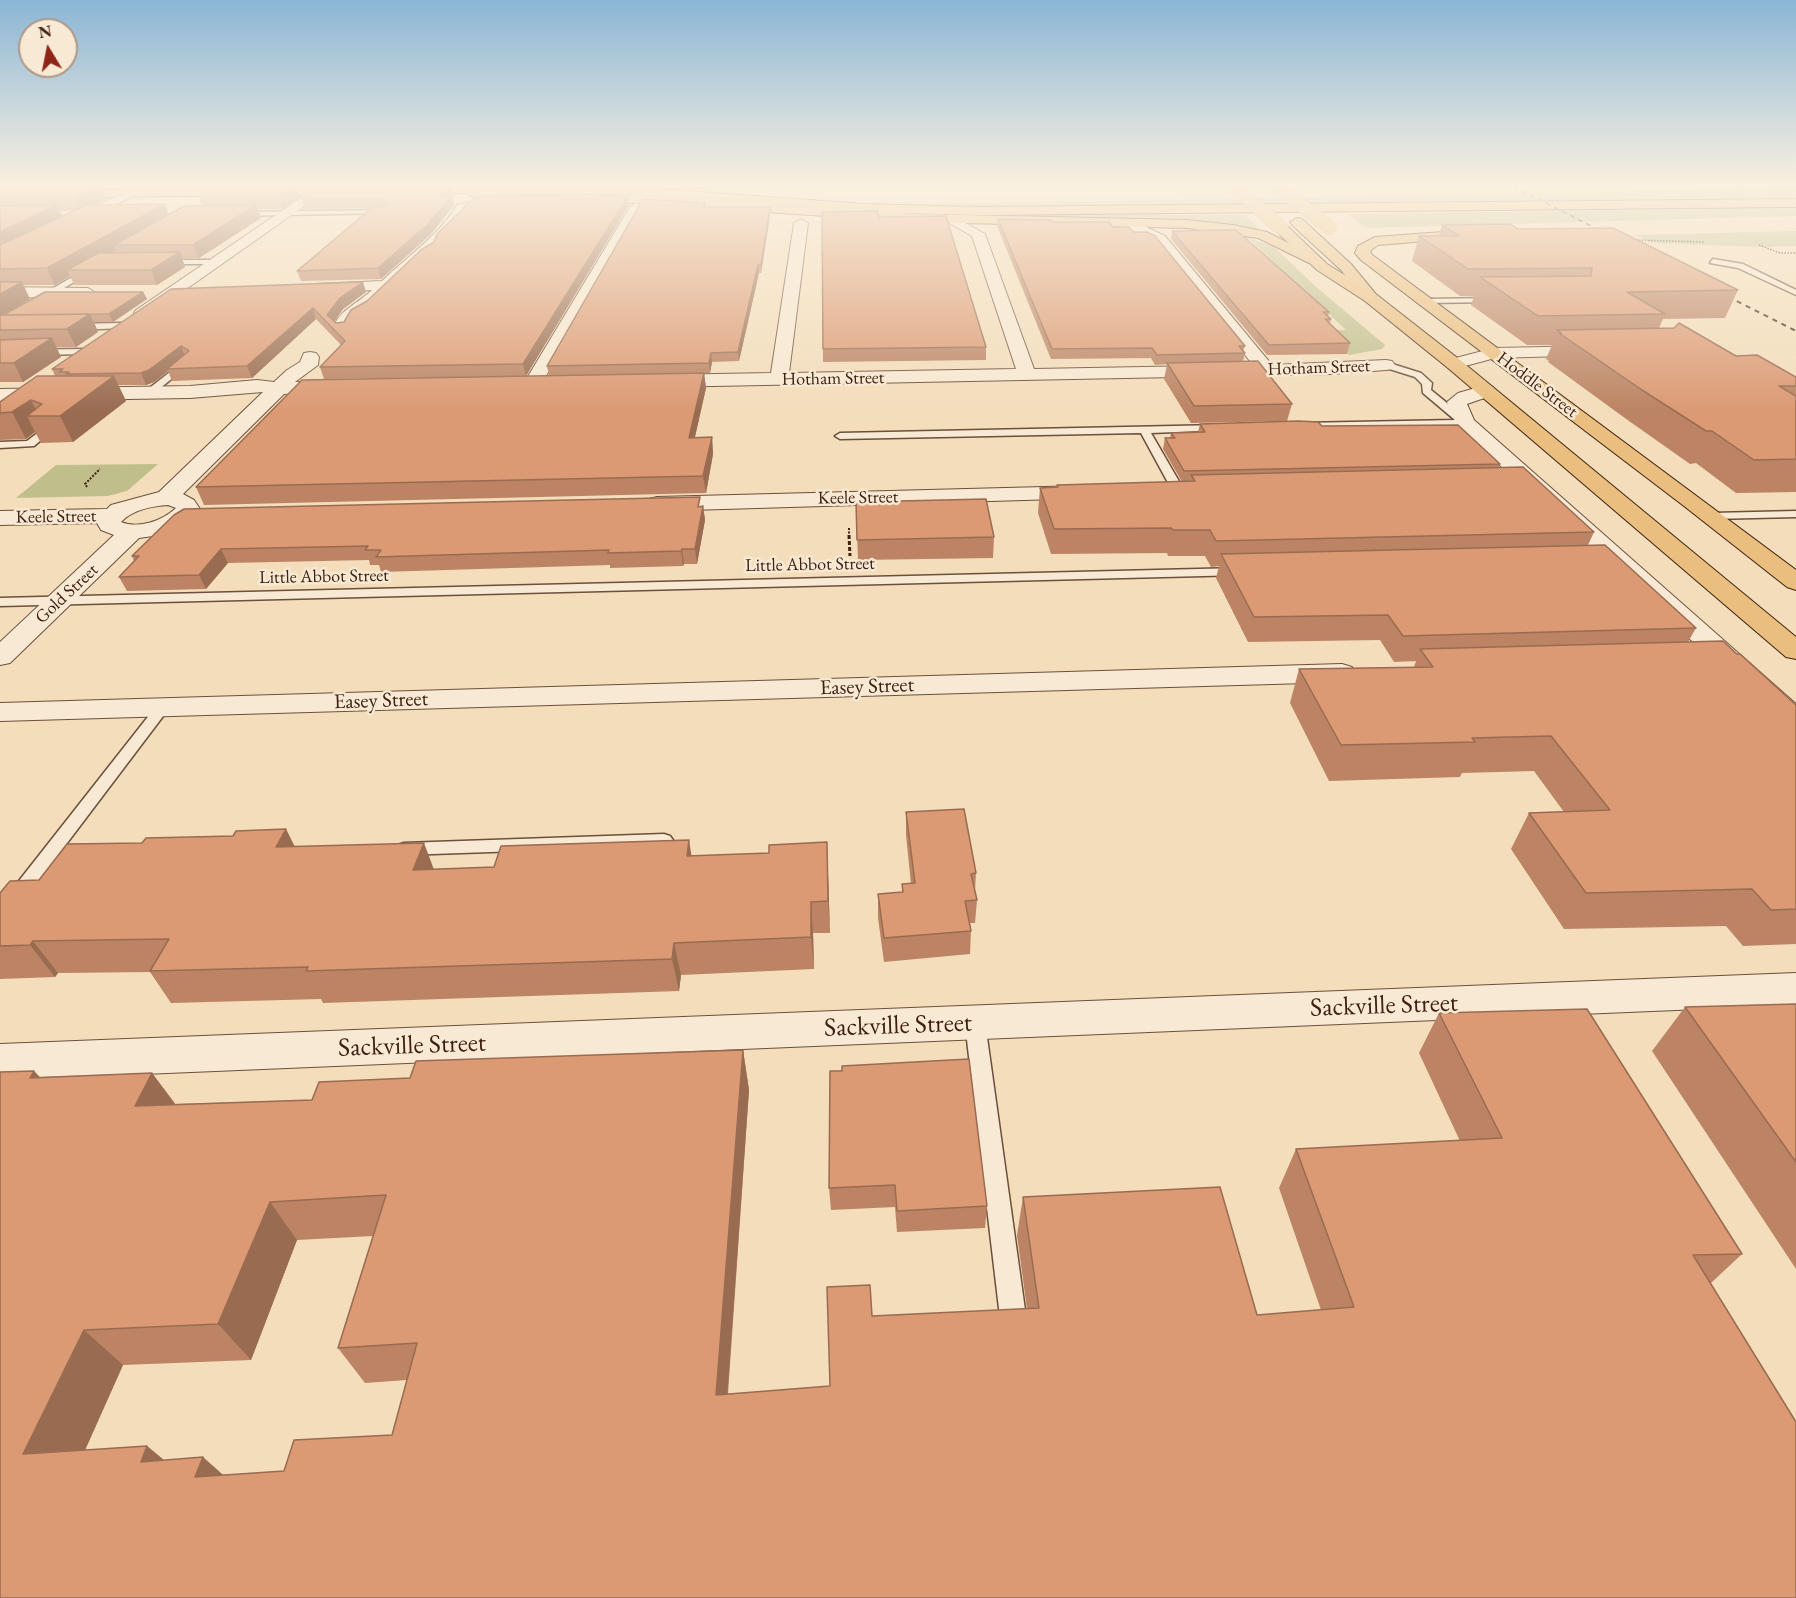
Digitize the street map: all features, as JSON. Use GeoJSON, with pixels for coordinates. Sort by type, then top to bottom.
{"type":"FeatureCollection","features":[{"type":"Feature","properties":{"kind":"main road","name":"Hoddle Street"},"geometry":{"type":"LineString","coordinates":[[1316,262],[1371,298],[1454,364],[1796,651]]}},
{"type":"Feature","properties":{"kind":"main road","name":"Hoddle Street"},"geometry":{"type":"LineString","coordinates":[[1343,262],[1371,298]]}},
{"type":"Feature","properties":{"kind":"main road","name":"Hoddle Street"},"geometry":{"type":"LineString","coordinates":[[1371,262],[1712,516],[1796,582]]}},
{"type":"Feature","properties":{"kind":"main road"},"geometry":{"type":"LineString","coordinates":[[1590,477],[1612,476],[1644,465]]}},
{"type":"Feature","properties":{"kind":"main road"},"geometry":{"type":"LineString","coordinates":[[1640,518],[1712,516]]}},
{"type":"Feature","properties":{"kind":"street"},"geometry":{"type":"LineString","coordinates":[[63,365],[218,262]]}},
{"type":"Feature","properties":{"kind":"street"},"geometry":{"type":"LineString","coordinates":[[165,499],[293,374],[309,365],[310,357],[341,327],[358,316],[363,307],[410,262]]}},
{"type":"Feature","properties":{"kind":"street"},"geometry":{"type":"LineString","coordinates":[[533,383],[604,262]]}},
{"type":"Feature","properties":{"kind":"street"},"geometry":{"type":"LineString","coordinates":[[779,380],[796,262]]}},
{"type":"Feature","properties":{"kind":"street"},"geometry":{"type":"LineString","coordinates":[[988,262],[1027,375]]}},
{"type":"Feature","properties":{"kind":"street"},"geometry":{"type":"LineString","coordinates":[[1178,262],[1267,370]]}},
{"type":"Feature","properties":{"kind":"street"},"geometry":{"type":"LineString","coordinates":[[149,292],[204,291]]}},
{"type":"Feature","properties":{"kind":"street"},"geometry":{"type":"LineString","coordinates":[[0,292],[105,293]]}},
{"type":"Feature","properties":{"kind":"street"},"geometry":{"type":"LineString","coordinates":[[1454,364],[1494,353],[1609,351]]}},
{"type":"Feature","properties":{"kind":"street","name":"Hotham Street"},"geometry":{"type":"LineString","coordinates":[[639,382],[1267,370],[1386,365]]}},
{"type":"Feature","properties":{"kind":"street"},"geometry":{"type":"LineString","coordinates":[[0,410],[43,378]]}},
{"type":"Feature","properties":{"kind":"street"},"geometry":{"type":"LineString","coordinates":[[510,384],[557,383]]}},
{"type":"Feature","properties":{"kind":"street"},"geometry":{"type":"LineString","coordinates":[[0,394],[190,392],[240,395],[279,388],[357,386]]}},
{"type":"Feature","properties":{"kind":"street"},"geometry":{"type":"LineString","coordinates":[[1486,391],[1465,397],[1457,402],[1465,423],[1531,482],[1609,563],[1734,663],[1796,720]]}},
{"type":"Feature","properties":{"kind":"street"},"geometry":{"type":"LineString","coordinates":[[1503,483],[1531,482]]}},
{"type":"Feature","properties":{"kind":"street"},"geometry":{"type":"LineString","coordinates":[[1168,491],[1201,490]]}},
{"type":"Feature","properties":{"kind":"street","name":"Keele Street"},"geometry":{"type":"LineString","coordinates":[[636,504],[1099,493]]}},
{"type":"Feature","properties":{"kind":"street"},"geometry":{"type":"LineString","coordinates":[[165,499],[183,501],[188,508],[184,513],[158,527],[133,531],[114,529],[109,525],[108,521],[112,516],[135,504],[165,499]]}},
{"type":"Feature","properties":{"kind":"street"},"geometry":{"type":"LineString","coordinates":[[184,513],[208,513]]}},
{"type":"Feature","properties":{"kind":"street","name":"Keele Street"},"geometry":{"type":"LineString","coordinates":[[0,518],[112,516]]}},
{"type":"Feature","properties":{"kind":"street","name":"Gold Street"},"geometry":{"type":"LineString","coordinates":[[0,657],[133,531]]}},
{"type":"Feature","properties":{"kind":"street"},"geometry":{"type":"LineString","coordinates":[[1698,663],[1734,663]]}},
{"type":"Feature","properties":{"kind":"street","name":"Easey Street"},"geometry":{"type":"LineString","coordinates":[[0,712],[1366,673]]}},
{"type":"Feature","properties":{"kind":"street","name":"Sackville Street"},"geometry":{"type":"LineString","coordinates":[[0,1062],[1796,989]]}},
{"type":"Feature","properties":{"kind":"lane"},"geometry":{"type":"LineString","coordinates":[[149,262],[218,262]]}},
{"type":"Feature","properties":{"kind":"lane"},"geometry":{"type":"LineString","coordinates":[[1716,262],[1740,266],[1796,292]]}},
{"type":"Feature","properties":{"kind":"lane"},"geometry":{"type":"LineString","coordinates":[[28,305],[103,263]]}},
{"type":"Feature","properties":{"kind":"lane"},"geometry":{"type":"LineString","coordinates":[[1426,301],[1507,300]]}},
{"type":"Feature","properties":{"kind":"lane"},"geometry":{"type":"LineString","coordinates":[[64,327],[121,326]]}},
{"type":"Feature","properties":{"kind":"lane"},"geometry":{"type":"LineString","coordinates":[[0,353],[83,351]]}},
{"type":"Feature","properties":{"kind":"lane"},"geometry":{"type":"LineString","coordinates":[[150,392],[188,362]]}},
{"type":"Feature","properties":{"kind":"lane"},"geometry":{"type":"LineString","coordinates":[[1386,365],[1418,375],[1427,383],[1426,392],[1465,423]]}},
{"type":"Feature","properties":{"kind":"lane"},"geometry":{"type":"LineString","coordinates":[[1286,427],[1465,423]]}},
{"type":"Feature","properties":{"kind":"lane"},"geometry":{"type":"LineString","coordinates":[[840,436],[1227,428]]}},
{"type":"Feature","properties":{"kind":"lane"},"geometry":{"type":"LineString","coordinates":[[1145,429],[1168,491]]}},
{"type":"Feature","properties":{"kind":"lane"},"geometry":{"type":"LineString","coordinates":[[0,445],[30,444],[48,430]]}},
{"type":"Feature","properties":{"kind":"lane"},"geometry":{"type":"LineString","coordinates":[[1712,516],[1796,514]]}},
{"type":"Feature","properties":{"kind":"lane","name":"Little Abbot Street"},"geometry":{"type":"LineString","coordinates":[[0,602],[1254,572]]}},
{"type":"Feature","properties":{"kind":"lane"},"geometry":{"type":"LineString","coordinates":[[0,918],[163,707]]}},
{"type":"Feature","properties":{"kind":"lane"},"geometry":{"type":"LineString","coordinates":[[389,850],[664,840]]}},
{"type":"Feature","properties":{"kind":"lane"},"geometry":{"type":"LineString","coordinates":[[43,862],[91,860]]}},
{"type":"Feature","properties":{"kind":"lane"},"geometry":{"type":"LineString","coordinates":[[975,1023],[1013,1317]]}},
{"type":"Feature","properties":{"kind":"path"},"geometry":{"type":"LineString","coordinates":[[849,522],[852,582]]}},
{"type":"Feature","properties":{"kind":"shaded area"},"geometry":{"type":"Polygon","coordinates":[[[1273,262],[1289,262],[1385,345],[1382,349],[1349,355],[1325,331],[1346,330],[1273,262]]]}},
{"type":"Feature","properties":{"kind":"shaded area"},"geometry":{"type":"Polygon","coordinates":[[[158,464],[127,491],[108,496],[16,498],[56,465],[158,464]]]}},
{"type":"Feature","properties":{"kind":"building"},"geometry":{"type":"Polygon","coordinates":[[[0,262],[59,262],[47,268],[0,269],[0,262]]]}},
{"type":"Feature","properties":{"kind":"building"},"geometry":{"type":"Polygon","coordinates":[[[82,262],[165,262],[151,270],[67,270],[82,262]]]}},
{"type":"Feature","properties":{"kind":"building"},"geometry":{"type":"Polygon","coordinates":[[[308,262],[385,262],[378,268],[297,271],[308,262]]]}},
{"type":"Feature","properties":{"kind":"building"},"geometry":{"type":"Polygon","coordinates":[[[409,262],[587,262],[523,364],[320,367],[345,341],[313,308],[247,366],[167,369],[189,351],[181,346],[149,370],[141,373],[66,374],[69,372],[59,372],[63,369],[52,369],[171,289],[363,282],[340,298],[327,315],[336,323],[344,322],[351,310],[367,301],[409,262]]]}},
{"type":"Feature","properties":{"kind":"building"},"geometry":{"type":"Polygon","coordinates":[[[607,262],[762,262],[761,265],[758,265],[738,352],[711,353],[709,363],[547,366],[607,262]]]}},
{"type":"Feature","properties":{"kind":"building"},"geometry":{"type":"Polygon","coordinates":[[[822,262],[960,262],[986,347],[823,349],[822,262]]]}},
{"type":"Feature","properties":{"kind":"building"},"geometry":{"type":"Polygon","coordinates":[[[1016,262],[1176,262],[1245,346],[1239,346],[1245,353],[1157,355],[1152,348],[1052,349],[1016,262]]]}},
{"type":"Feature","properties":{"kind":"building"},"geometry":{"type":"Polygon","coordinates":[[[1198,262],[1272,262],[1329,312],[1323,312],[1331,319],[1325,319],[1350,343],[1269,345],[1198,262]]]}},
{"type":"Feature","properties":{"kind":"building"},"geometry":{"type":"Polygon","coordinates":[[[1457,262],[1681,262],[1738,290],[1627,292],[1665,314],[1538,316],[1480,277],[1591,276],[1592,268],[1468,269],[1457,262]]]}},
{"type":"Feature","properties":{"kind":"building"},"geometry":{"type":"Polygon","coordinates":[[[0,282],[22,282],[0,294],[0,282]]]}},
{"type":"Feature","properties":{"kind":"building"},"geometry":{"type":"Polygon","coordinates":[[[45,292],[143,292],[109,314],[3,315],[45,292]]]}},
{"type":"Feature","properties":{"kind":"building"},"geometry":{"type":"Polygon","coordinates":[[[90,314],[67,329],[0,330],[0,315],[90,314]]]}},
{"type":"Feature","properties":{"kind":"building"},"geometry":{"type":"Polygon","coordinates":[[[1679,323],[1736,356],[1757,355],[1796,377],[1796,386],[1779,386],[1796,396],[1796,459],[1754,460],[1712,431],[1706,431],[1642,390],[1557,330],[1674,328],[1679,323]]]}},
{"type":"Feature","properties":{"kind":"building"},"geometry":{"type":"Polygon","coordinates":[[[52,338],[14,363],[0,363],[0,340],[52,338]]]}},
{"type":"Feature","properties":{"kind":"building"},"geometry":{"type":"Polygon","coordinates":[[[1258,361],[1292,404],[1194,406],[1167,363],[1258,361]]]}},
{"type":"Feature","properties":{"kind":"building"},"geometry":{"type":"Polygon","coordinates":[[[704,373],[689,438],[712,437],[703,476],[196,487],[302,380],[704,373]]]}},
{"type":"Feature","properties":{"kind":"building"},"geometry":{"type":"Polygon","coordinates":[[[37,376],[114,376],[60,416],[27,416],[42,404],[31,400],[12,412],[0,413],[0,402],[37,376]]]}},
{"type":"Feature","properties":{"kind":"building"},"geometry":{"type":"Polygon","coordinates":[[[1318,422],[1322,426],[1458,425],[1500,464],[1184,471],[1165,438],[1175,438],[1171,433],[1205,432],[1200,424],[1318,422]]]}},
{"type":"Feature","properties":{"kind":"building"},"geometry":{"type":"Polygon","coordinates":[[[1523,467],[1594,532],[1216,541],[1210,530],[1054,529],[1040,488],[1058,487],[1057,485],[1195,481],[1191,475],[1523,467]]]}},
{"type":"Feature","properties":{"kind":"building"},"geometry":{"type":"Polygon","coordinates":[[[700,497],[698,507],[703,506],[695,549],[682,549],[681,551],[608,553],[609,550],[376,557],[381,550],[365,550],[368,546],[221,549],[199,575],[119,577],[139,556],[132,556],[174,515],[184,509],[700,497]]]}},
{"type":"Feature","properties":{"kind":"building"},"geometry":{"type":"Polygon","coordinates":[[[986,499],[994,537],[857,540],[856,502],[986,499]]]}},
{"type":"Feature","properties":{"kind":"building"},"geometry":{"type":"Polygon","coordinates":[[[1605,545],[1696,628],[1403,636],[1388,615],[1254,617],[1221,554],[1605,545]]]}},
{"type":"Feature","properties":{"kind":"building"},"geometry":{"type":"Polygon","coordinates":[[[1723,641],[1796,705],[1796,909],[1771,910],[1752,889],[1586,893],[1529,813],[1610,810],[1551,736],[1472,738],[1475,742],[1341,745],[1299,669],[1433,667],[1420,649],[1723,641]]]}},
{"type":"Feature","properties":{"kind":"building"},"geometry":{"type":"Polygon","coordinates":[[[964,809],[976,873],[971,874],[977,900],[965,901],[971,931],[884,938],[878,894],[903,892],[902,884],[915,883],[906,812],[964,809]]]}},
{"type":"Feature","properties":{"kind":"building"},"geometry":{"type":"Polygon","coordinates":[[[286,829],[276,847],[424,843],[413,870],[494,867],[501,846],[689,840],[687,856],[769,853],[769,845],[827,842],[828,901],[811,902],[811,937],[674,943],[672,959],[306,971],[308,967],[150,971],[169,939],[33,941],[30,945],[0,946],[0,893],[10,881],[39,880],[67,844],[142,843],[146,838],[233,836],[236,831],[286,829]]]}},
{"type":"Feature","properties":{"kind":"building"},"geometry":{"type":"Polygon","coordinates":[[[1796,1004],[1796,1162],[1685,1007],[1796,1004]]]}},
{"type":"Feature","properties":{"kind":"building"},"geometry":{"type":"Polygon","coordinates":[[[1587,1009],[1742,1254],[1693,1255],[1796,1422],[1796,1598],[0,1598],[0,1072],[34,1071],[30,1078],[152,1073],[135,1106],[312,1100],[319,1082],[410,1078],[416,1061],[743,1050],[716,1395],[830,1386],[827,1287],[870,1285],[872,1316],[1039,1308],[1023,1197],[1220,1187],[1257,1315],[1354,1307],[1296,1149],[1502,1138],[1439,1013],[1587,1009]],[[386,1195],[270,1202],[218,1324],[84,1330],[23,1454],[147,1446],[141,1462],[203,1457],[195,1477],[284,1471],[294,1440],[392,1435],[417,1343],[338,1348],[386,1195]]]}},
{"type":"Feature","properties":{"kind":"building"},"geometry":{"type":"Polygon","coordinates":[[[969,1059],[987,1206],[897,1211],[895,1185],[829,1188],[830,1071],[842,1071],[842,1066],[969,1059]]]}},
{"type":"Feature","properties":{"kind":"railway"},"geometry":{"type":"LineString","coordinates":[[1719,292],[1796,331]]}}]}
